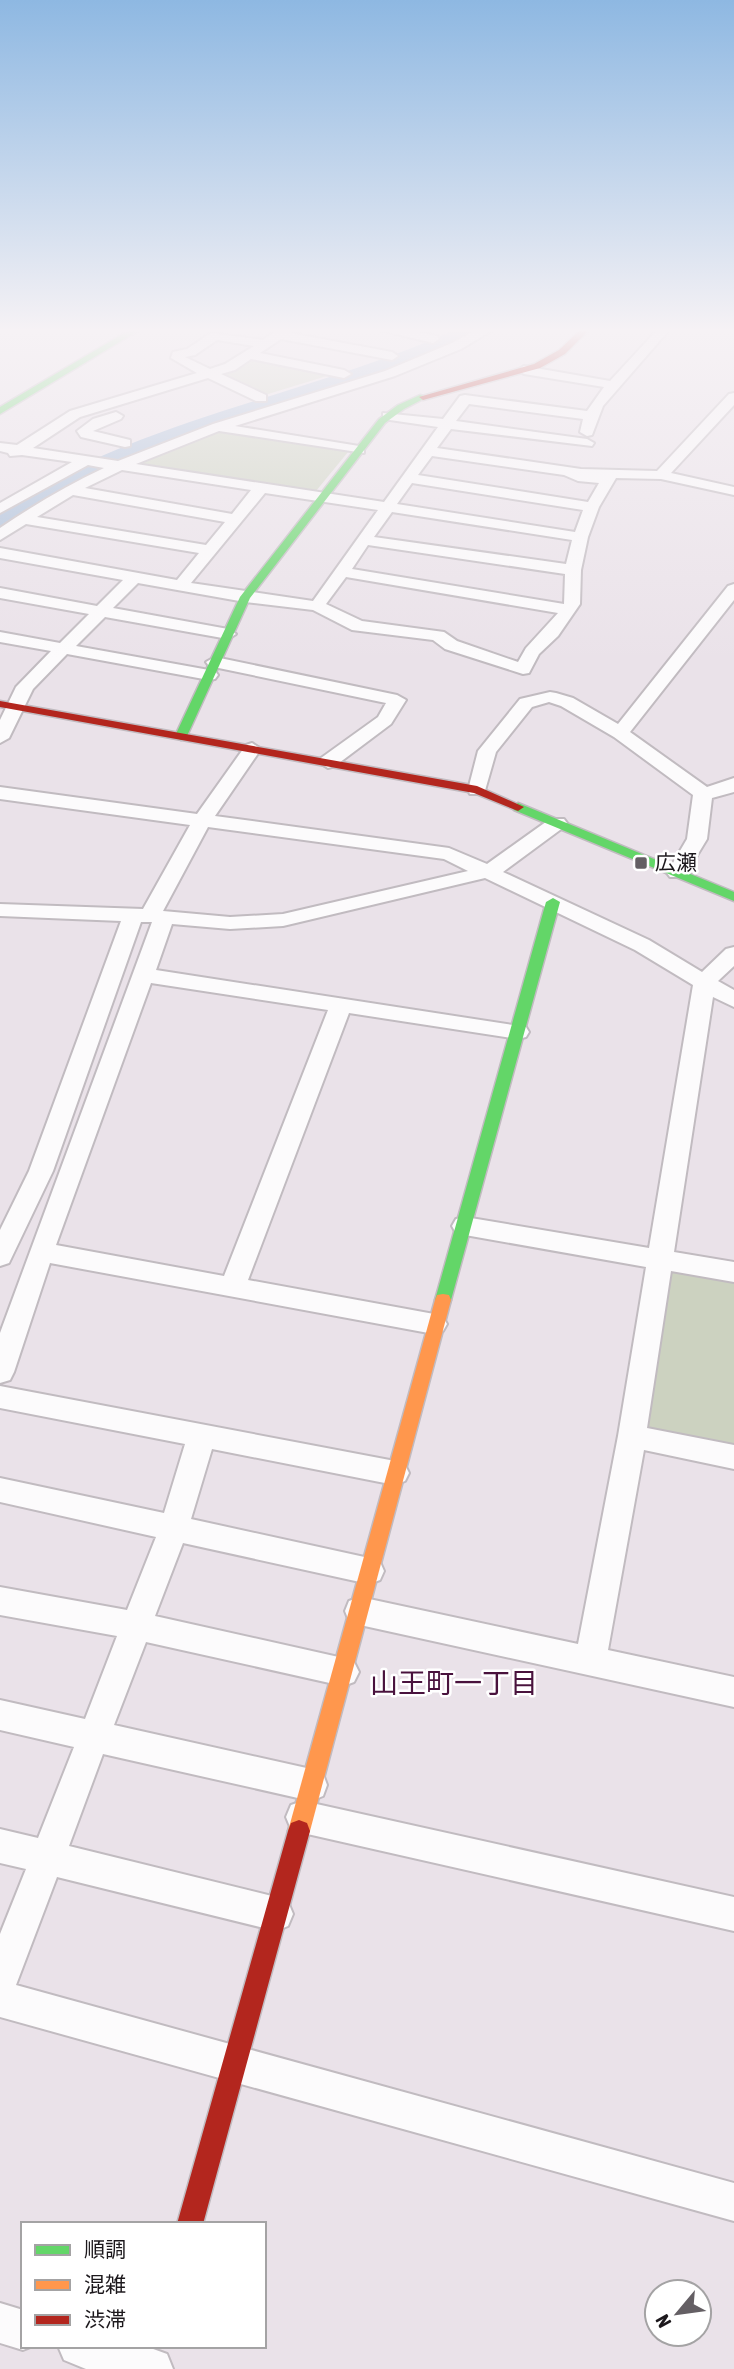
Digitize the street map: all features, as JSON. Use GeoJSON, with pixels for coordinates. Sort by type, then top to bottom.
{"type":"FeatureCollection","features":[{"type":"Feature","properties":{"kind":"street"},"geometry":{"type":"LineString","coordinates":[[0,462],[35,440]]}},
{"type":"Feature","properties":{"kind":"street"},"geometry":{"type":"LineString","coordinates":[[0,509],[131,441],[122,440]]}},
{"type":"Feature","properties":{"kind":"street"},"geometry":{"type":"LineString","coordinates":[[0,535],[113,465],[182,440]]}},
{"type":"Feature","properties":{"kind":"street"},"geometry":{"type":"LineString","coordinates":[[294,440],[359,450]]}},
{"type":"Feature","properties":{"kind":"street"},"geometry":{"type":"LineString","coordinates":[[181,736],[245,597],[368,440]]}},
{"type":"Feature","properties":{"kind":"street"},"geometry":{"type":"LineString","coordinates":[[317,606],[436,440]]}},
{"type":"Feature","properties":{"kind":"street"},"geometry":{"type":"LineString","coordinates":[[562,440],[587,443]]}},
{"type":"Feature","properties":{"kind":"street"},"geometry":{"type":"LineString","coordinates":[[566,470],[586,448],[587,440]]}},
{"type":"Feature","properties":{"kind":"street"},"geometry":{"type":"LineString","coordinates":[[661,475],[694,440]]}},
{"type":"Feature","properties":{"kind":"street"},"geometry":{"type":"LineString","coordinates":[[0,447],[580,537]]}},
{"type":"Feature","properties":{"kind":"street"},"geometry":{"type":"LineString","coordinates":[[428,451],[581,473],[661,475],[734,491]]}},
{"type":"Feature","properties":{"kind":"street"},"geometry":{"type":"LineString","coordinates":[[0,553],[245,597],[317,606],[358,626],[438,636],[450,645],[523,669],[532,652],[552,632],[572,604],[573,570],[580,537],[592,507],[609,479],[578,477],[566,470]]}},
{"type":"Feature","properties":{"kind":"street"},"geometry":{"type":"LineString","coordinates":[[407,478],[592,507]]}},
{"type":"Feature","properties":{"kind":"street"},"geometry":{"type":"LineString","coordinates":[[181,584],[261,488]]}},
{"type":"Feature","properties":{"kind":"street"},"geometry":{"type":"LineString","coordinates":[[69,490],[236,519]]}},
{"type":"Feature","properties":{"kind":"street"},"geometry":{"type":"LineString","coordinates":[[23,519],[210,550]]}},
{"type":"Feature","properties":{"kind":"street"},"geometry":{"type":"LineString","coordinates":[[366,540],[573,570]]}},
{"type":"Feature","properties":{"kind":"street"},"geometry":{"type":"LineString","coordinates":[[342,572],[566,609]]}},
{"type":"Feature","properties":{"kind":"street"},"geometry":{"type":"LineString","coordinates":[[0,738],[8,705],[136,576]]}},
{"type":"Feature","properties":{"kind":"street"},"geometry":{"type":"LineString","coordinates":[[620,733],[734,589]]}},
{"type":"Feature","properties":{"kind":"street"},"geometry":{"type":"LineString","coordinates":[[0,593],[228,634]]}},
{"type":"Feature","properties":{"kind":"street"},"geometry":{"type":"LineString","coordinates":[[0,637],[64,649],[212,668],[397,700],[385,720],[328,762]]}},
{"type":"Feature","properties":{"kind":"street"},"geometry":{"type":"LineString","coordinates":[[477,790],[487,751],[526,703],[550,697],[567,702],[620,733],[703,793],[721,791],[734,784]]}},
{"type":"Feature","properties":{"kind":"street"},"geometry":{"type":"LineString","coordinates":[[8,705],[477,790],[734,897]]}},
{"type":"Feature","properties":{"kind":"street"},"geometry":{"type":"LineString","coordinates":[[2,1248],[41,1171],[149,917],[203,819],[252,750]]}},
{"type":"Feature","properties":{"kind":"street"},"geometry":{"type":"LineString","coordinates":[[0,793],[449,854],[642,946],[734,1000]]}},
{"type":"Feature","properties":{"kind":"street"},"geometry":{"type":"LineString","coordinates":[[677,873],[697,839],[703,793]]}},
{"type":"Feature","properties":{"kind":"street"},"geometry":{"type":"LineString","coordinates":[[0,910],[230,923],[283,920],[487,871],[500,866],[557,823]]}},
{"type":"Feature","properties":{"kind":"street"},"geometry":{"type":"LineString","coordinates":[[191,2222],[360,1611],[434,1324],[465,1226],[553,902]]}},
{"type":"Feature","properties":{"kind":"street"},"geometry":{"type":"LineString","coordinates":[[0,1373],[41,1252],[145,975],[149,917]]}},
{"type":"Feature","properties":{"kind":"street"},"geometry":{"type":"LineString","coordinates":[[591,1660],[632,1436],[704,982],[734,954]]}},
{"type":"Feature","properties":{"kind":"street"},"geometry":{"type":"LineString","coordinates":[[145,975],[518,1032]]}},
{"type":"Feature","properties":{"kind":"street"},"geometry":{"type":"LineString","coordinates":[[232,1287],[341,1006]]}},
{"type":"Feature","properties":{"kind":"street"},"geometry":{"type":"LineString","coordinates":[[465,1226],[734,1272]]}},
{"type":"Feature","properties":{"kind":"street"},"geometry":{"type":"LineString","coordinates":[[41,1252],[434,1324]]}},
{"type":"Feature","properties":{"kind":"street"},"geometry":{"type":"LineString","coordinates":[[0,1397],[395,1473]]}},
{"type":"Feature","properties":{"kind":"street"},"geometry":{"type":"LineString","coordinates":[[0,1980],[174,1528],[202,1436]]}},
{"type":"Feature","properties":{"kind":"street"},"geometry":{"type":"LineString","coordinates":[[632,1436],[734,1457]]}},
{"type":"Feature","properties":{"kind":"street"},"geometry":{"type":"LineString","coordinates":[[0,1490],[369,1571]]}},
{"type":"Feature","properties":{"kind":"street"},"geometry":{"type":"LineString","coordinates":[[0,1601],[137,1626],[343,1672]]}},
{"type":"Feature","properties":{"kind":"street"},"geometry":{"type":"LineString","coordinates":[[360,1611],[734,1692]]}},
{"type":"Feature","properties":{"kind":"street"},"geometry":{"type":"LineString","coordinates":[[0,1716],[93,1738],[307,1801],[734,1914]]}},
{"type":"Feature","properties":{"kind":"street"},"geometry":{"type":"LineString","coordinates":[[0,1846],[276,1914]]}},
{"type":"Feature","properties":{"kind":"street"},"geometry":{"type":"LineString","coordinates":[[0,1999],[734,2202]]}},
{"type":"Feature","properties":{"kind":"street"},"geometry":{"type":"LineString","coordinates":[[0,2323],[21,2329]]}},
{"type":"Feature","properties":{"kind":"street"},"geometry":{"type":"LineString","coordinates":[[84,2348],[151,2369],[156,2348]]}},
{"type":"Feature","properties":{"kind":"green space"},"geometry":{"type":"Polygon","coordinates":[[[195,440],[277,440],[344,449],[348,452],[316,491],[309,493],[133,465],[195,440]]]}},
{"type":"Feature","properties":{"kind":"green space"},"geometry":{"type":"Polygon","coordinates":[[[680,1269],[734,1279],[734,1448],[651,1432],[644,1424],[668,1275],[680,1269]]]}},
{"type":"Feature","properties":{"kind":"waterway"},"geometry":{"type":"LineString","coordinates":[[0,521],[63,482],[159,440]]}},
{"type":"Feature","properties":{"kind":"traffic: fast"},"geometry":{"type":"LineString","coordinates":[[181,736],[245,597],[368,440]]}},
{"type":"Feature","properties":{"kind":"traffic: fast"},"geometry":{"type":"LineString","coordinates":[[518,807],[734,897]]}},
{"type":"Feature","properties":{"kind":"traffic: fast"},"geometry":{"type":"LineString","coordinates":[[443,1300],[553,902]]}},
{"type":"Feature","properties":{"kind":"traffic: slow"},"geometry":{"type":"LineString","coordinates":[[299,1831],[443,1300]]}},
{"type":"Feature","properties":{"kind":"traffic: jam"},"geometry":{"type":"LineString","coordinates":[[0,704],[477,790],[518,807]]}},
{"type":"Feature","properties":{"kind":"traffic: jam"},"geometry":{"type":"LineString","coordinates":[[191,2222],[299,1831]]}},
{"type":"Feature","properties":{"kind":"place","name":"広瀬"},"geometry":{"type":"Point","coordinates":[641,863]}},
{"type":"Feature","properties":{"kind":"district","name":"山王町一丁目"},"geometry":{"type":"Point","coordinates":[454,1683]}}]}
